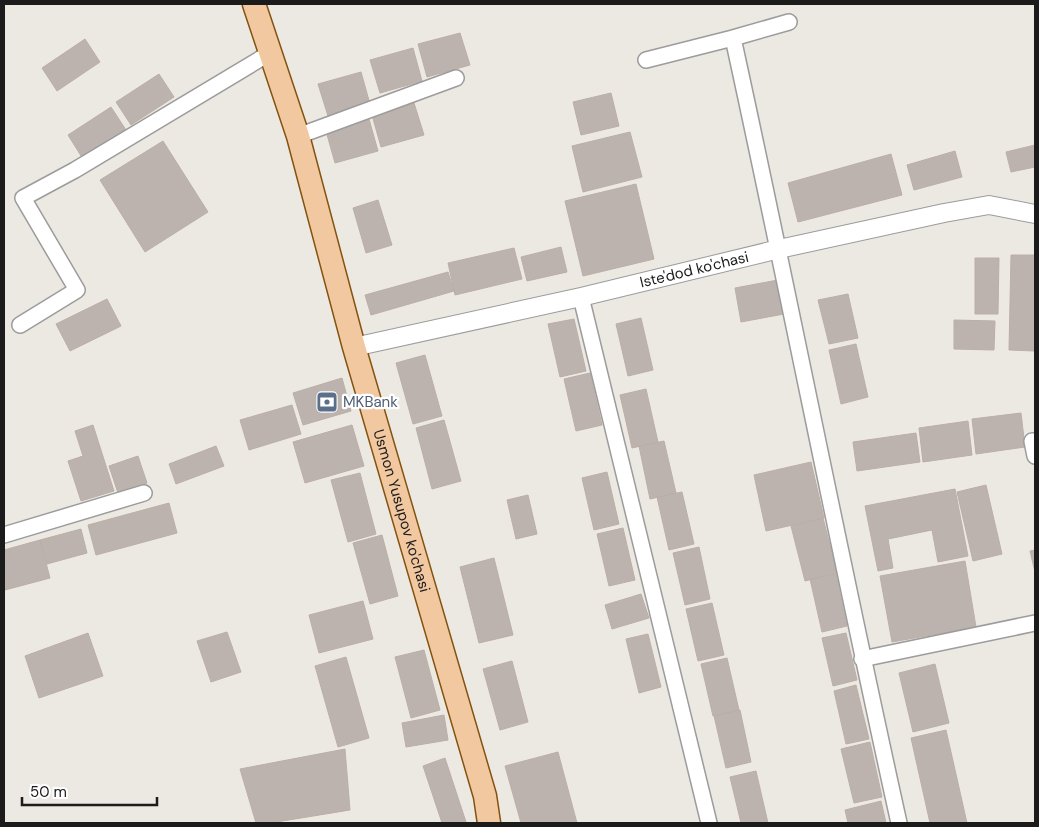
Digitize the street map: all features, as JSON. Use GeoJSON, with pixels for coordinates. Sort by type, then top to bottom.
{"type":"FeatureCollection","features":[{"type":"Feature","properties":{"kind":"main road","name":"Usmon Yusupov ko'chasi"},"geometry":{"type":"LineString","coordinates":[[254,4],[298,136],[354,348],[485,796],[489,823]]}},
{"type":"Feature","properties":{"kind":"main road","name":"Usmon Yusupov ko'chasi"},"geometry":{"type":"LineString","coordinates":[[262,4],[270,53]]}},
{"type":"Feature","properties":{"kind":"street"},"geometry":{"type":"LineString","coordinates":[[646,60],[789,22]]}},
{"type":"Feature","properties":{"kind":"street"},"geometry":{"type":"LineString","coordinates":[[733,38],[779,249],[862,659],[899,823]]}},
{"type":"Feature","properties":{"kind":"street"},"geometry":{"type":"LineString","coordinates":[[20,325],[77,290],[23,198],[76,170],[270,53]]}},
{"type":"Feature","properties":{"kind":"street"},"geometry":{"type":"LineString","coordinates":[[298,136],[456,78]]}},
{"type":"Feature","properties":{"kind":"street","name":"Iste'dod ko'chasi"},"geometry":{"type":"LineString","coordinates":[[354,348],[581,297],[779,249],[989,205],[1035,214]]}},
{"type":"Feature","properties":{"kind":"street"},"geometry":{"type":"LineString","coordinates":[[581,297],[709,823]]}},
{"type":"Feature","properties":{"kind":"street"},"geometry":{"type":"LineString","coordinates":[[1035,441],[1032,441],[1035,456]]}},
{"type":"Feature","properties":{"kind":"street"},"geometry":{"type":"LineString","coordinates":[[4,535],[144,493]]}},
{"type":"Feature","properties":{"kind":"street"},"geometry":{"type":"LineString","coordinates":[[862,659],[1035,624]]}},
{"type":"Feature","properties":{"kind":"building"},"geometry":{"type":"Polygon","coordinates":[[[460,33],[470,65],[427,77],[418,44],[460,33]]]}},
{"type":"Feature","properties":{"kind":"building"},"geometry":{"type":"Polygon","coordinates":[[[85,39],[100,62],[57,91],[42,68],[85,39]]]}},
{"type":"Feature","properties":{"kind":"building"},"geometry":{"type":"Polygon","coordinates":[[[413,48],[422,81],[380,93],[370,60],[413,48]]]}},
{"type":"Feature","properties":{"kind":"building"},"geometry":{"type":"Polygon","coordinates":[[[361,72],[370,104],[328,116],[318,84],[361,72]]]}},
{"type":"Feature","properties":{"kind":"building"},"geometry":{"type":"Polygon","coordinates":[[[159,74],[174,97],[131,125],[116,102],[159,74]]]}},
{"type":"Feature","properties":{"kind":"building"},"geometry":{"type":"Polygon","coordinates":[[[611,93],[619,126],[581,135],[573,102],[611,93]]]}},
{"type":"Feature","properties":{"kind":"building"},"geometry":{"type":"Polygon","coordinates":[[[414,103],[424,135],[381,147],[372,115],[414,103]]]}},
{"type":"Feature","properties":{"kind":"building"},"geometry":{"type":"Polygon","coordinates":[[[111,107],[126,130],[83,159],[68,135],[111,107]]]}},
{"type":"Feature","properties":{"kind":"building"},"geometry":{"type":"Polygon","coordinates":[[[369,119],[378,151],[335,163],[326,131],[369,119]]]}},
{"type":"Feature","properties":{"kind":"building"},"geometry":{"type":"Polygon","coordinates":[[[630,132],[642,177],[583,192],[572,146],[630,132]]]}},
{"type":"Feature","properties":{"kind":"building"},"geometry":{"type":"Polygon","coordinates":[[[163,141],[208,212],[145,252],[100,180],[163,141]]]}},
{"type":"Feature","properties":{"kind":"building"},"geometry":{"type":"Polygon","coordinates":[[[1035,145],[1035,167],[1011,172],[1006,152],[1035,145]]]}},
{"type":"Feature","properties":{"kind":"building"},"geometry":{"type":"Polygon","coordinates":[[[955,151],[962,177],[914,190],[907,165],[955,151]]]}},
{"type":"Feature","properties":{"kind":"building"},"geometry":{"type":"Polygon","coordinates":[[[891,154],[902,195],[798,222],[788,183],[891,154]]]}},
{"type":"Feature","properties":{"kind":"building"},"geometry":{"type":"Polygon","coordinates":[[[636,184],[654,259],[583,276],[565,201],[636,184]]]}},
{"type":"Feature","properties":{"kind":"building"},"geometry":{"type":"Polygon","coordinates":[[[378,200],[392,245],[366,253],[353,208],[378,200]]]}},
{"type":"Feature","properties":{"kind":"building"},"geometry":{"type":"Polygon","coordinates":[[[561,247],[567,272],[527,281],[521,257],[561,247]]]}},
{"type":"Feature","properties":{"kind":"building"},"geometry":{"type":"Polygon","coordinates":[[[514,248],[522,279],[455,295],[448,263],[514,248]]]}},
{"type":"Feature","properties":{"kind":"building"},"geometry":{"type":"Polygon","coordinates":[[[1011,255],[1035,255],[1035,351],[1009,350],[1011,255]]]}},
{"type":"Feature","properties":{"kind":"building"},"geometry":{"type":"Polygon","coordinates":[[[975,258],[999,258],[998,314],[975,314],[975,258]]]}},
{"type":"Feature","properties":{"kind":"building"},"geometry":{"type":"Polygon","coordinates":[[[448,272],[454,291],[371,315],[365,295],[448,272]]]}},
{"type":"Feature","properties":{"kind":"building"},"geometry":{"type":"Polygon","coordinates":[[[778,280],[784,314],[741,322],[735,288],[778,280]]]}},
{"type":"Feature","properties":{"kind":"building"},"geometry":{"type":"Polygon","coordinates":[[[848,294],[858,338],[829,344],[818,300],[848,294]]]}},
{"type":"Feature","properties":{"kind":"building"},"geometry":{"type":"Polygon","coordinates":[[[107,299],[121,326],[70,351],[56,324],[107,299]]]}},
{"type":"Feature","properties":{"kind":"building"},"geometry":{"type":"Polygon","coordinates":[[[641,318],[653,370],[628,376],[616,324],[641,318]]]}},
{"type":"Feature","properties":{"kind":"building"},"geometry":{"type":"Polygon","coordinates":[[[574,319],[586,371],[560,377],[548,324],[574,319]]]}},
{"type":"Feature","properties":{"kind":"building"},"geometry":{"type":"Polygon","coordinates":[[[954,320],[995,321],[994,350],[954,349],[954,320]]]}},
{"type":"Feature","properties":{"kind":"building"},"geometry":{"type":"Polygon","coordinates":[[[856,344],[868,397],[841,404],[829,350],[856,344]]]}},
{"type":"Feature","properties":{"kind":"building"},"geometry":{"type":"Polygon","coordinates":[[[425,355],[442,416],[413,424],[396,363],[425,355]]]}},
{"type":"Feature","properties":{"kind":"building"},"geometry":{"type":"Polygon","coordinates":[[[590,373],[602,425],[576,431],[564,379],[590,373]]]}},
{"type":"Feature","properties":{"kind":"building"},"geometry":{"type":"Polygon","coordinates":[[[342,378],[351,411],[303,425],[293,393],[342,378]]]}},
{"type":"Feature","properties":{"kind":"building"},"geometry":{"type":"Polygon","coordinates":[[[646,389],[658,442],[632,448],[620,395],[646,389]]]}},
{"type":"Feature","properties":{"kind":"building"},"geometry":{"type":"Polygon","coordinates":[[[292,405],[301,434],[249,450],[240,420],[292,405]]]}},
{"type":"Feature","properties":{"kind":"building"},"geometry":{"type":"Polygon","coordinates":[[[1021,413],[1025,447],[976,454],[972,419],[1021,413]]]}},
{"type":"Feature","properties":{"kind":"building"},"geometry":{"type":"Polygon","coordinates":[[[444,420],[461,481],[432,489],[416,428],[444,420]]]}},
{"type":"Feature","properties":{"kind":"building"},"geometry":{"type":"Polygon","coordinates":[[[968,421],[972,455],[923,462],[919,428],[968,421]]]}},
{"type":"Feature","properties":{"kind":"building"},"geometry":{"type":"Polygon","coordinates":[[[93,425],[114,491],[81,501],[68,461],[83,456],[75,431],[93,425]]]}},
{"type":"Feature","properties":{"kind":"building"},"geometry":{"type":"Polygon","coordinates":[[[352,425],[364,466],[305,483],[293,442],[352,425]]]}},
{"type":"Feature","properties":{"kind":"building"},"geometry":{"type":"Polygon","coordinates":[[[916,433],[920,462],[857,471],[853,442],[916,433]]]}},
{"type":"Feature","properties":{"kind":"building"},"geometry":{"type":"Polygon","coordinates":[[[664,441],[676,493],[650,499],[639,446],[664,441]]]}},
{"type":"Feature","properties":{"kind":"building"},"geometry":{"type":"Polygon","coordinates":[[[216,446],[224,466],[176,484],[169,464],[216,446]]]}},
{"type":"Feature","properties":{"kind":"building"},"geometry":{"type":"Polygon","coordinates":[[[138,456],[147,483],[118,493],[109,466],[138,456]]]}},
{"type":"Feature","properties":{"kind":"building"},"geometry":{"type":"Polygon","coordinates":[[[811,462],[824,518],[766,531],[754,475],[811,462]]]}},
{"type":"Feature","properties":{"kind":"building"},"geometry":{"type":"Polygon","coordinates":[[[607,472],[619,524],[594,530],[582,478],[607,472]]]}},
{"type":"Feature","properties":{"kind":"building"},"geometry":{"type":"Polygon","coordinates":[[[360,473],[376,534],[348,542],[331,480],[360,473]]]}},
{"type":"Feature","properties":{"kind":"building"},"geometry":{"type":"Polygon","coordinates":[[[986,485],[1002,554],[973,561],[957,492],[986,485]]]}},
{"type":"Feature","properties":{"kind":"building"},"geometry":{"type":"Polygon","coordinates":[[[955,489],[968,556],[938,562],[932,530],[888,539],[893,568],[878,571],[865,506],[955,489]]]}},
{"type":"Feature","properties":{"kind":"building"},"geometry":{"type":"Polygon","coordinates":[[[682,492],[694,544],[669,550],[657,497],[682,492]]]}},
{"type":"Feature","properties":{"kind":"building"},"geometry":{"type":"Polygon","coordinates":[[[528,495],[537,534],[516,539],[507,500],[528,495]]]}},
{"type":"Feature","properties":{"kind":"building"},"geometry":{"type":"Polygon","coordinates":[[[169,503],[177,533],[96,555],[88,525],[169,503]]]}},
{"type":"Feature","properties":{"kind":"building"},"geometry":{"type":"Polygon","coordinates":[[[823,518],[837,573],[805,581],[791,526],[823,518]]]}},
{"type":"Feature","properties":{"kind":"building"},"geometry":{"type":"Polygon","coordinates":[[[623,528],[635,580],[609,586],[597,534],[623,528]]]}},
{"type":"Feature","properties":{"kind":"building"},"geometry":{"type":"Polygon","coordinates":[[[81,529],[87,553],[47,564],[40,540],[81,529]]]}},
{"type":"Feature","properties":{"kind":"building"},"geometry":{"type":"Polygon","coordinates":[[[382,535],[398,596],[370,604],[353,543],[382,535]]]}},
{"type":"Feature","properties":{"kind":"building"},"geometry":{"type":"Polygon","coordinates":[[[40,540],[50,578],[5,590],[4,550],[40,540]]]}},
{"type":"Feature","properties":{"kind":"building"},"geometry":{"type":"Polygon","coordinates":[[[699,547],[710,599],[685,605],[673,553],[699,547]]]}},
{"type":"Feature","properties":{"kind":"building"},"geometry":{"type":"Polygon","coordinates":[[[1035,550],[1035,572],[1030,551],[1035,550]]]}},
{"type":"Feature","properties":{"kind":"building"},"geometry":{"type":"Polygon","coordinates":[[[494,558],[513,635],[479,643],[460,567],[494,558]]]}},
{"type":"Feature","properties":{"kind":"building"},"geometry":{"type":"Polygon","coordinates":[[[965,561],[976,627],[892,642],[880,576],[965,561]]]}},
{"type":"Feature","properties":{"kind":"building"},"geometry":{"type":"Polygon","coordinates":[[[836,574],[847,626],[822,632],[810,579],[836,574]]]}},
{"type":"Feature","properties":{"kind":"building"},"geometry":{"type":"Polygon","coordinates":[[[641,594],[649,618],[612,629],[605,605],[641,594]]]}},
{"type":"Feature","properties":{"kind":"building"},"geometry":{"type":"Polygon","coordinates":[[[363,601],[373,639],[319,653],[309,615],[363,601]]]}},
{"type":"Feature","properties":{"kind":"building"},"geometry":{"type":"Polygon","coordinates":[[[712,603],[724,655],[698,661],[686,609],[712,603]]]}},
{"type":"Feature","properties":{"kind":"building"},"geometry":{"type":"Polygon","coordinates":[[[227,632],[241,672],[211,682],[197,641],[227,632]]]}},
{"type":"Feature","properties":{"kind":"building"},"geometry":{"type":"Polygon","coordinates":[[[88,633],[103,676],[39,698],[25,656],[88,633]]]}},
{"type":"Feature","properties":{"kind":"building"},"geometry":{"type":"Polygon","coordinates":[[[846,633],[857,680],[833,686],[822,638],[846,633]]]}},
{"type":"Feature","properties":{"kind":"building"},"geometry":{"type":"Polygon","coordinates":[[[648,634],[661,687],[639,693],[626,639],[648,634]]]}},
{"type":"Feature","properties":{"kind":"building"},"geometry":{"type":"Polygon","coordinates":[[[424,650],[440,710],[411,718],[395,657],[424,650]]]}},
{"type":"Feature","properties":{"kind":"building"},"geometry":{"type":"Polygon","coordinates":[[[346,657],[369,738],[338,747],[315,666],[346,657]]]}},
{"type":"Feature","properties":{"kind":"building"},"geometry":{"type":"Polygon","coordinates":[[[727,658],[739,710],[713,716],[701,664],[727,658]]]}},
{"type":"Feature","properties":{"kind":"building"},"geometry":{"type":"Polygon","coordinates":[[[512,661],[528,722],[500,730],[483,669],[512,661]]]}},
{"type":"Feature","properties":{"kind":"building"},"geometry":{"type":"Polygon","coordinates":[[[935,664],[949,723],[913,732],[899,673],[935,664]]]}},
{"type":"Feature","properties":{"kind":"building"},"geometry":{"type":"Polygon","coordinates":[[[856,685],[869,739],[846,744],[834,691],[856,685]]]}},
{"type":"Feature","properties":{"kind":"building"},"geometry":{"type":"Polygon","coordinates":[[[740,710],[751,762],[726,768],[714,716],[740,710]]]}},
{"type":"Feature","properties":{"kind":"building"},"geometry":{"type":"Polygon","coordinates":[[[444,715],[448,740],[406,747],[402,723],[444,715]]]}},
{"type":"Feature","properties":{"kind":"building"},"geometry":{"type":"Polygon","coordinates":[[[946,730],[967,823],[930,823],[911,738],[946,730]]]}},
{"type":"Feature","properties":{"kind":"building"},"geometry":{"type":"Polygon","coordinates":[[[870,742],[882,797],[854,803],[841,749],[870,742]]]}},
{"type":"Feature","properties":{"kind":"building"},"geometry":{"type":"Polygon","coordinates":[[[345,749],[350,810],[270,823],[256,823],[240,769],[345,749]]]}},
{"type":"Feature","properties":{"kind":"building"},"geometry":{"type":"Polygon","coordinates":[[[558,752],[577,823],[521,823],[505,766],[558,752]]]}},
{"type":"Feature","properties":{"kind":"building"},"geometry":{"type":"Polygon","coordinates":[[[445,758],[466,822],[463,823],[442,823],[423,766],[445,758]]]}},
{"type":"Feature","properties":{"kind":"building"},"geometry":{"type":"Polygon","coordinates":[[[756,771],[768,823],[741,823],[730,777],[756,771]]]}},
{"type":"Feature","properties":{"kind":"building"},"geometry":{"type":"Polygon","coordinates":[[[881,801],[886,823],[848,823],[845,810],[881,801]]]}},
{"type":"Feature","properties":{"kind":"place","name":"MKBank"},"geometry":{"type":"Point","coordinates":[327,402]}}]}
